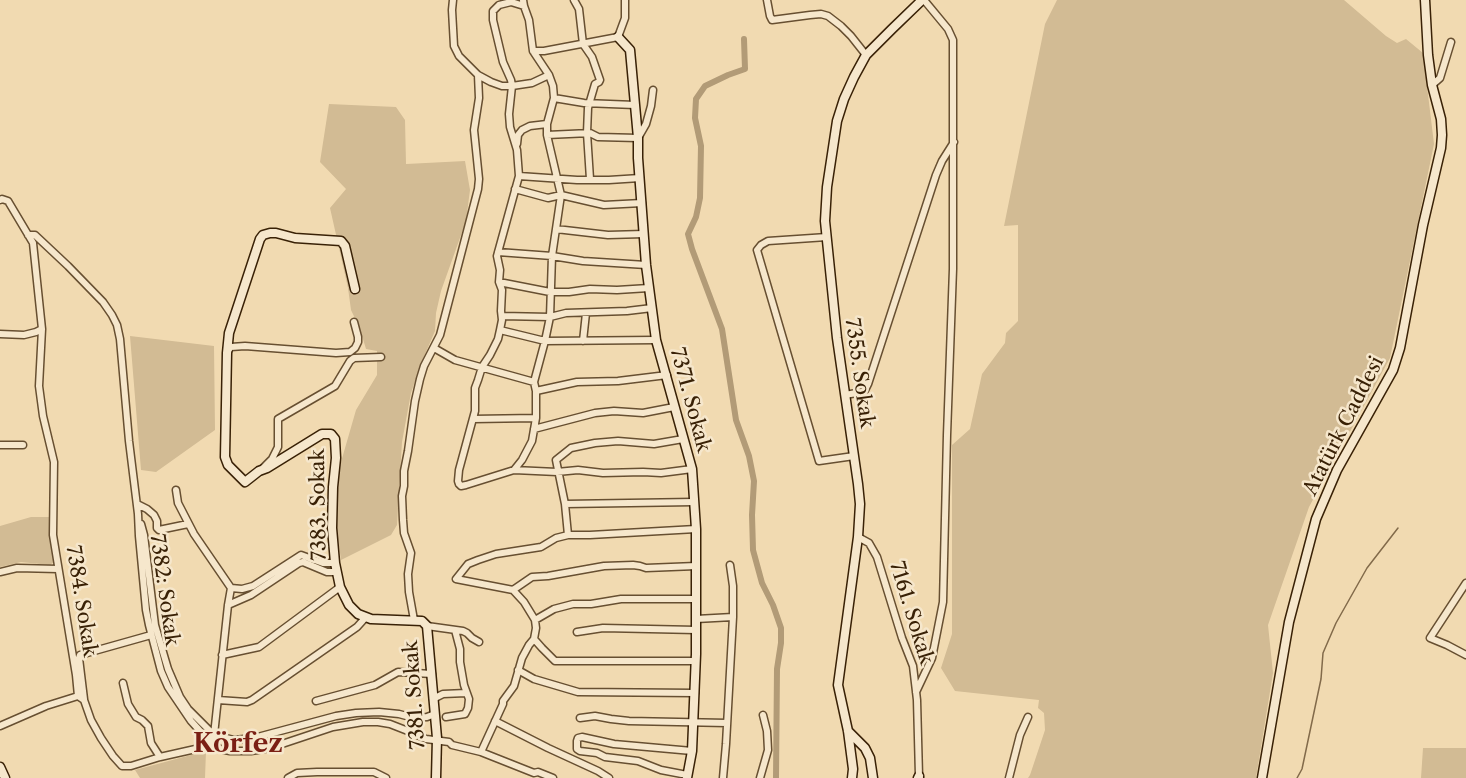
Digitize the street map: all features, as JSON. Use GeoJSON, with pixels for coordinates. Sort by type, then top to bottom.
{"type":"FeatureCollection","features":[{"type":"Feature","properties":{"kind":"street"},"geometry":{"type":"LineString","coordinates":[[453,0],[454,46],[459,56],[478,75],[502,86],[512,87],[532,83],[549,75]]}},
{"type":"Feature","properties":{"kind":"street"},"geometry":{"type":"LineString","coordinates":[[574,0],[579,9],[583,44],[592,57],[600,80],[595,84],[588,108],[590,179]]}},
{"type":"Feature","properties":{"kind":"street"},"geometry":{"type":"LineString","coordinates":[[533,51],[618,37],[625,18],[625,0]]}},
{"type":"Feature","properties":{"kind":"street"},"geometry":{"type":"LineString","coordinates":[[767,0],[772,20],[821,14],[828,16],[851,36],[866,55]]}},
{"type":"Feature","properties":{"kind":"street"},"geometry":{"type":"LineString","coordinates":[[916,692],[932,658],[943,602],[953,269],[953,40],[944,23],[923,0]]}},
{"type":"Feature","properties":{"kind":"street","name":"7355. Sokak"},"geometry":{"type":"LineString","coordinates":[[852,778],[848,731],[838,686],[858,537],[860,504],[837,338],[825,221],[827,188],[837,121],[849,88],[866,55],[923,0]]}},
{"type":"Feature","properties":{"kind":"street","name":"Atatürk Caddesi"},"geometry":{"type":"LineString","coordinates":[[1262,778],[1289,622],[1317,519],[1337,470],[1393,370],[1400,348],[1442,135],[1428,55],[1427,0]]}},
{"type":"Feature","properties":{"kind":"street"},"geometry":{"type":"LineString","coordinates":[[514,470],[532,441],[536,418],[534,382],[550,317],[552,256],[561,195],[547,135],[547,124],[554,98],[553,86],[549,75],[533,51],[524,3],[511,2],[499,5],[494,11],[493,20],[503,62],[511,80],[510,127],[517,150]]}},
{"type":"Feature","properties":{"kind":"street","name":"7371. Sokak"},"geometry":{"type":"LineString","coordinates":[[618,37],[630,50],[646,265],[656,340],[692,469],[696,529],[696,661],[692,751],[687,777]]}},
{"type":"Feature","properties":{"kind":"street"},"geometry":{"type":"LineString","coordinates":[[1432,85],[1440,78],[1451,42]]}},
{"type":"Feature","properties":{"kind":"street"},"geometry":{"type":"LineString","coordinates":[[218,699],[247,702],[252,700],[357,627],[366,617],[414,620],[408,574],[411,553],[404,532],[402,496],[404,471],[415,401],[424,366],[440,335],[478,189],[474,130],[479,98],[478,75]]}},
{"type":"Feature","properties":{"kind":"street"},"geometry":{"type":"LineString","coordinates":[[547,135],[590,133],[598,137],[638,138],[646,124],[653,90]]}},
{"type":"Feature","properties":{"kind":"street"},"geometry":{"type":"LineString","coordinates":[[554,98],[590,103],[635,105]]}},
{"type":"Feature","properties":{"kind":"street"},"geometry":{"type":"LineString","coordinates":[[547,124],[530,126],[518,135],[519,176],[497,256],[500,270],[499,282],[502,290],[500,330],[498,339],[482,367],[476,388],[475,411],[459,470],[459,484],[466,485],[514,470],[661,473],[692,469]]}},
{"type":"Feature","properties":{"kind":"street"},"geometry":{"type":"LineString","coordinates":[[845,395],[862,392],[868,384],[936,174],[954,142]]}},
{"type":"Feature","properties":{"kind":"street"},"geometry":{"type":"LineString","coordinates":[[519,176],[609,180],[640,178]]}},
{"type":"Feature","properties":{"kind":"street"},"geometry":{"type":"LineString","coordinates":[[515,189],[548,198],[561,195],[604,205],[642,203]]}},
{"type":"Feature","properties":{"kind":"street"},"geometry":{"type":"LineString","coordinates":[[0,200],[8,201],[28,235]]}},
{"type":"Feature","properties":{"kind":"street"},"geometry":{"type":"LineString","coordinates":[[556,229],[608,235],[644,234]]}},
{"type":"Feature","properties":{"kind":"street"},"geometry":{"type":"LineString","coordinates":[[226,352],[229,333],[263,235],[276,233],[294,238],[341,240],[345,246],[355,290]]}},
{"type":"Feature","properties":{"kind":"street","name":"7384. Sokak"},"geometry":{"type":"LineString","coordinates":[[28,235],[33,243],[42,329],[39,386],[43,416],[54,462],[53,535],[78,696]]}},
{"type":"Feature","properties":{"kind":"street","name":"7382: Sokak"},"geometry":{"type":"LineString","coordinates":[[28,235],[35,235],[68,266],[102,302],[117,325],[146,610],[151,635],[168,687],[191,721],[210,742]]}},
{"type":"Feature","properties":{"kind":"street"},"geometry":{"type":"LineString","coordinates":[[827,237],[768,241],[757,250],[819,462],[854,456]]}},
{"type":"Feature","properties":{"kind":"street"},"geometry":{"type":"LineString","coordinates":[[498,252],[646,265]]}},
{"type":"Feature","properties":{"kind":"street"},"geometry":{"type":"LineString","coordinates":[[499,282],[550,292],[649,288]]}},
{"type":"Feature","properties":{"kind":"street"},"geometry":{"type":"LineString","coordinates":[[502,316],[550,317],[566,313],[652,308]]}},
{"type":"Feature","properties":{"kind":"street"},"geometry":{"type":"LineString","coordinates":[[583,341],[586,313]]}},
{"type":"Feature","properties":{"kind":"street"},"geometry":{"type":"LineString","coordinates":[[226,352],[231,347],[245,346],[350,352],[358,342],[354,322]]}},
{"type":"Feature","properties":{"kind":"street"},"geometry":{"type":"LineString","coordinates":[[0,334],[24,334],[42,329]]}},
{"type":"Feature","properties":{"kind":"street"},"geometry":{"type":"LineString","coordinates":[[500,330],[545,341],[656,340]]}},
{"type":"Feature","properties":{"kind":"street"},"geometry":{"type":"LineString","coordinates":[[434,348],[455,360],[534,382]]}},
{"type":"Feature","properties":{"kind":"street","name":"7383. Sokak"},"geometry":{"type":"LineString","coordinates":[[226,352],[225,457],[228,465],[245,482],[259,471],[322,434],[331,434],[335,439],[332,528],[336,567],[340,587],[349,605],[358,614],[366,617]]}},
{"type":"Feature","properties":{"kind":"street"},"geometry":{"type":"LineString","coordinates":[[259,471],[272,459],[278,447],[278,419],[335,386],[354,358],[381,357]]}},
{"type":"Feature","properties":{"kind":"street"},"geometry":{"type":"LineString","coordinates":[[536,391],[577,382],[618,381],[667,375]]}},
{"type":"Feature","properties":{"kind":"street"},"geometry":{"type":"LineString","coordinates":[[534,429],[595,413],[614,411],[643,413],[674,407]]}},
{"type":"Feature","properties":{"kind":"street"},"geometry":{"type":"LineString","coordinates":[[473,419],[536,418]]}},
{"type":"Feature","properties":{"kind":"street"},"geometry":{"type":"LineString","coordinates":[[568,535],[565,504],[556,460],[571,448],[595,443],[618,441],[654,444],[683,439]]}},
{"type":"Feature","properties":{"kind":"street"},"geometry":{"type":"LineString","coordinates":[[0,445],[23,445]]}},
{"type":"Feature","properties":{"kind":"street"},"geometry":{"type":"LineString","coordinates":[[151,635],[80,655],[79,658],[84,700],[101,738],[122,766],[131,766],[200,748],[210,742],[214,735],[231,588],[188,524],[178,503],[176,490]]}},
{"type":"Feature","properties":{"kind":"street"},"geometry":{"type":"LineString","coordinates":[[565,504],[694,502]]}},
{"type":"Feature","properties":{"kind":"street"},"geometry":{"type":"LineString","coordinates":[[137,504],[147,508],[154,515],[159,530],[188,524]]}},
{"type":"Feature","properties":{"kind":"street","name":"7382: Sokak"},"geometry":{"type":"LineString","coordinates":[[138,514],[144,534],[155,625],[168,669],[180,697],[214,735]]}},
{"type":"Feature","properties":{"kind":"street"},"geometry":{"type":"LineString","coordinates":[[482,752],[503,701],[514,686],[518,670],[534,639],[536,628],[535,620],[513,590],[456,579],[468,564],[496,554],[541,547],[556,538],[568,535],[696,529]]}},
{"type":"Feature","properties":{"kind":"street","name":"7161. Sokak"},"geometry":{"type":"LineString","coordinates":[[858,537],[869,543],[877,557],[913,666],[919,777]]}},
{"type":"Feature","properties":{"kind":"street"},"geometry":{"type":"LineString","coordinates":[[231,588],[242,589],[253,586],[301,555],[336,567]]}},
{"type":"Feature","properties":{"kind":"street"},"geometry":{"type":"LineString","coordinates":[[228,605],[251,595],[303,562],[327,572],[336,567]]}},
{"type":"Feature","properties":{"kind":"street"},"geometry":{"type":"LineString","coordinates":[[513,590],[532,577],[604,566],[633,565],[646,568],[696,566]]}},
{"type":"Feature","properties":{"kind":"street"},"geometry":{"type":"LineString","coordinates":[[723,778],[732,617],[733,586],[730,566]]}},
{"type":"Feature","properties":{"kind":"street"},"geometry":{"type":"LineString","coordinates":[[0,572],[17,568],[58,569]]}},
{"type":"Feature","properties":{"kind":"street"},"geometry":{"type":"LineString","coordinates":[[1466,583],[1430,638],[1466,656]]}},
{"type":"Feature","properties":{"kind":"street"},"geometry":{"type":"LineString","coordinates":[[222,655],[259,647],[340,587]]}},
{"type":"Feature","properties":{"kind":"street"},"geometry":{"type":"LineString","coordinates":[[535,620],[554,609],[573,604],[591,604],[621,599],[696,599]]}},
{"type":"Feature","properties":{"kind":"street"},"geometry":{"type":"LineString","coordinates":[[696,619],[732,617]]}},
{"type":"Feature","properties":{"kind":"street","name":"7381. Sokak"},"geometry":{"type":"LineString","coordinates":[[414,620],[422,621],[427,626],[435,714],[436,778]]}},
{"type":"Feature","properties":{"kind":"street"},"geometry":{"type":"LineString","coordinates":[[427,626],[467,633],[479,642]]}},
{"type":"Feature","properties":{"kind":"street"},"geometry":{"type":"LineString","coordinates":[[578,632],[603,628],[696,630]]}},
{"type":"Feature","properties":{"kind":"street"},"geometry":{"type":"LineString","coordinates":[[446,717],[462,715],[466,712],[469,699],[455,630]]}},
{"type":"Feature","properties":{"kind":"street"},"geometry":{"type":"LineString","coordinates":[[534,639],[555,661],[696,661]]}},
{"type":"Feature","properties":{"kind":"street"},"geometry":{"type":"LineString","coordinates":[[518,670],[534,679],[578,692],[695,693]]}},
{"type":"Feature","properties":{"kind":"street"},"geometry":{"type":"LineString","coordinates":[[316,701],[375,685],[398,672],[432,674]]}},
{"type":"Feature","properties":{"kind":"street"},"geometry":{"type":"LineString","coordinates":[[123,683],[128,704],[136,717],[147,726],[151,743],[160,757]]}},
{"type":"Feature","properties":{"kind":"street"},"geometry":{"type":"LineString","coordinates":[[434,699],[443,694],[466,693]]}},
{"type":"Feature","properties":{"kind":"street"},"geometry":{"type":"LineString","coordinates":[[0,726],[46,706],[78,696],[84,700]]}},
{"type":"Feature","properties":{"kind":"street"},"geometry":{"type":"LineString","coordinates":[[214,735],[234,740],[254,738],[336,716],[356,713],[379,712],[414,718],[435,714]]}},
{"type":"Feature","properties":{"kind":"street"},"geometry":{"type":"LineString","coordinates":[[760,778],[768,750],[764,715]]}},
{"type":"Feature","properties":{"kind":"street"},"geometry":{"type":"LineString","coordinates":[[580,718],[594,716],[629,721],[727,723]]}},
{"type":"Feature","properties":{"kind":"street"},"geometry":{"type":"LineString","coordinates":[[1009,778],[1020,735],[1028,717]]}},
{"type":"Feature","properties":{"kind":"street"},"geometry":{"type":"LineString","coordinates":[[495,721],[609,778]]}},
{"type":"Feature","properties":{"kind":"street"},"geometry":{"type":"LineString","coordinates":[[210,742],[230,751],[251,751],[270,748],[333,727],[378,722],[390,724],[426,739],[449,742],[452,745],[482,752],[534,773],[538,772],[553,778]]}},
{"type":"Feature","properties":{"kind":"street"},"geometry":{"type":"LineString","coordinates":[[848,731],[865,748],[870,758],[873,778]]}},
{"type":"Feature","properties":{"kind":"street"},"geometry":{"type":"LineString","coordinates":[[567,757],[577,749],[578,738],[582,737],[614,744],[692,751]]}},
{"type":"Feature","properties":{"kind":"street"},"geometry":{"type":"LineString","coordinates":[[577,749],[605,757],[638,761],[687,777]]}},
{"type":"Feature","properties":{"kind":"street"},"geometry":{"type":"LineString","coordinates":[[0,767],[5,778]]}},
{"type":"Feature","properties":{"kind":"street"},"geometry":{"type":"LineString","coordinates":[[288,778],[297,773],[318,775],[374,772],[386,778]]}},
{"type":"Feature","properties":{"kind":"shaded area"},"geometry":{"type":"Polygon","coordinates":[[[1057,0],[1344,0],[1386,36],[1397,43],[1406,39],[1423,53],[1434,144],[1390,358],[1309,507],[1268,625],[1273,673],[1256,778],[1028,778],[1045,730],[1044,713],[1038,708],[1039,700],[955,691],[941,668],[952,634],[952,445],[970,429],[982,374],[1005,343],[1006,333],[1018,321],[1018,225],[1004,226],[1045,24],[1057,0]]]}},
{"type":"Feature","properties":{"kind":"shaded area"},"geometry":{"type":"Polygon","coordinates":[[[329,104],[396,107],[405,120],[406,164],[465,161],[470,190],[466,221],[441,291],[435,331],[411,393],[402,442],[397,525],[391,535],[341,560],[335,498],[339,469],[356,410],[377,375],[377,351],[366,349],[351,310],[330,208],[346,189],[320,162],[329,104]]]}},
{"type":"Feature","properties":{"kind":"shaded area"},"geometry":{"type":"Polygon","coordinates":[[[130,336],[214,346],[215,430],[156,472],[141,470],[130,336]]]}},
{"type":"Feature","properties":{"kind":"shaded area"},"geometry":{"type":"Polygon","coordinates":[[[31,517],[50,517],[54,562],[50,565],[21,562],[0,567],[0,526],[31,517]]]}},
{"type":"Feature","properties":{"kind":"shaded area"},"geometry":{"type":"Polygon","coordinates":[[[1423,748],[1466,748],[1466,778],[1421,778],[1423,748]]]}},
{"type":"Feature","properties":{"kind":"shaded area"},"geometry":{"type":"Polygon","coordinates":[[[206,751],[205,778],[140,778],[135,770],[206,751]]]}},
{"type":"Feature","properties":{"kind":"waterway"},"geometry":{"type":"LineString","coordinates":[[744,39],[745,69],[705,86],[696,99],[695,118],[701,146],[700,198],[696,217],[688,234],[722,329],[736,420],[749,456],[754,481],[753,550],[762,583],[781,628],[777,669],[776,778]]}},
{"type":"Feature","properties":{"kind":"waterway"},"geometry":{"type":"LineString","coordinates":[[1297,778],[1302,769],[1321,679],[1323,653],[1336,623],[1367,568],[1398,528]]}},
{"type":"Feature","properties":{"kind":"district","name":"Körfez"},"geometry":{"type":"Point","coordinates":[238,744]}}]}
